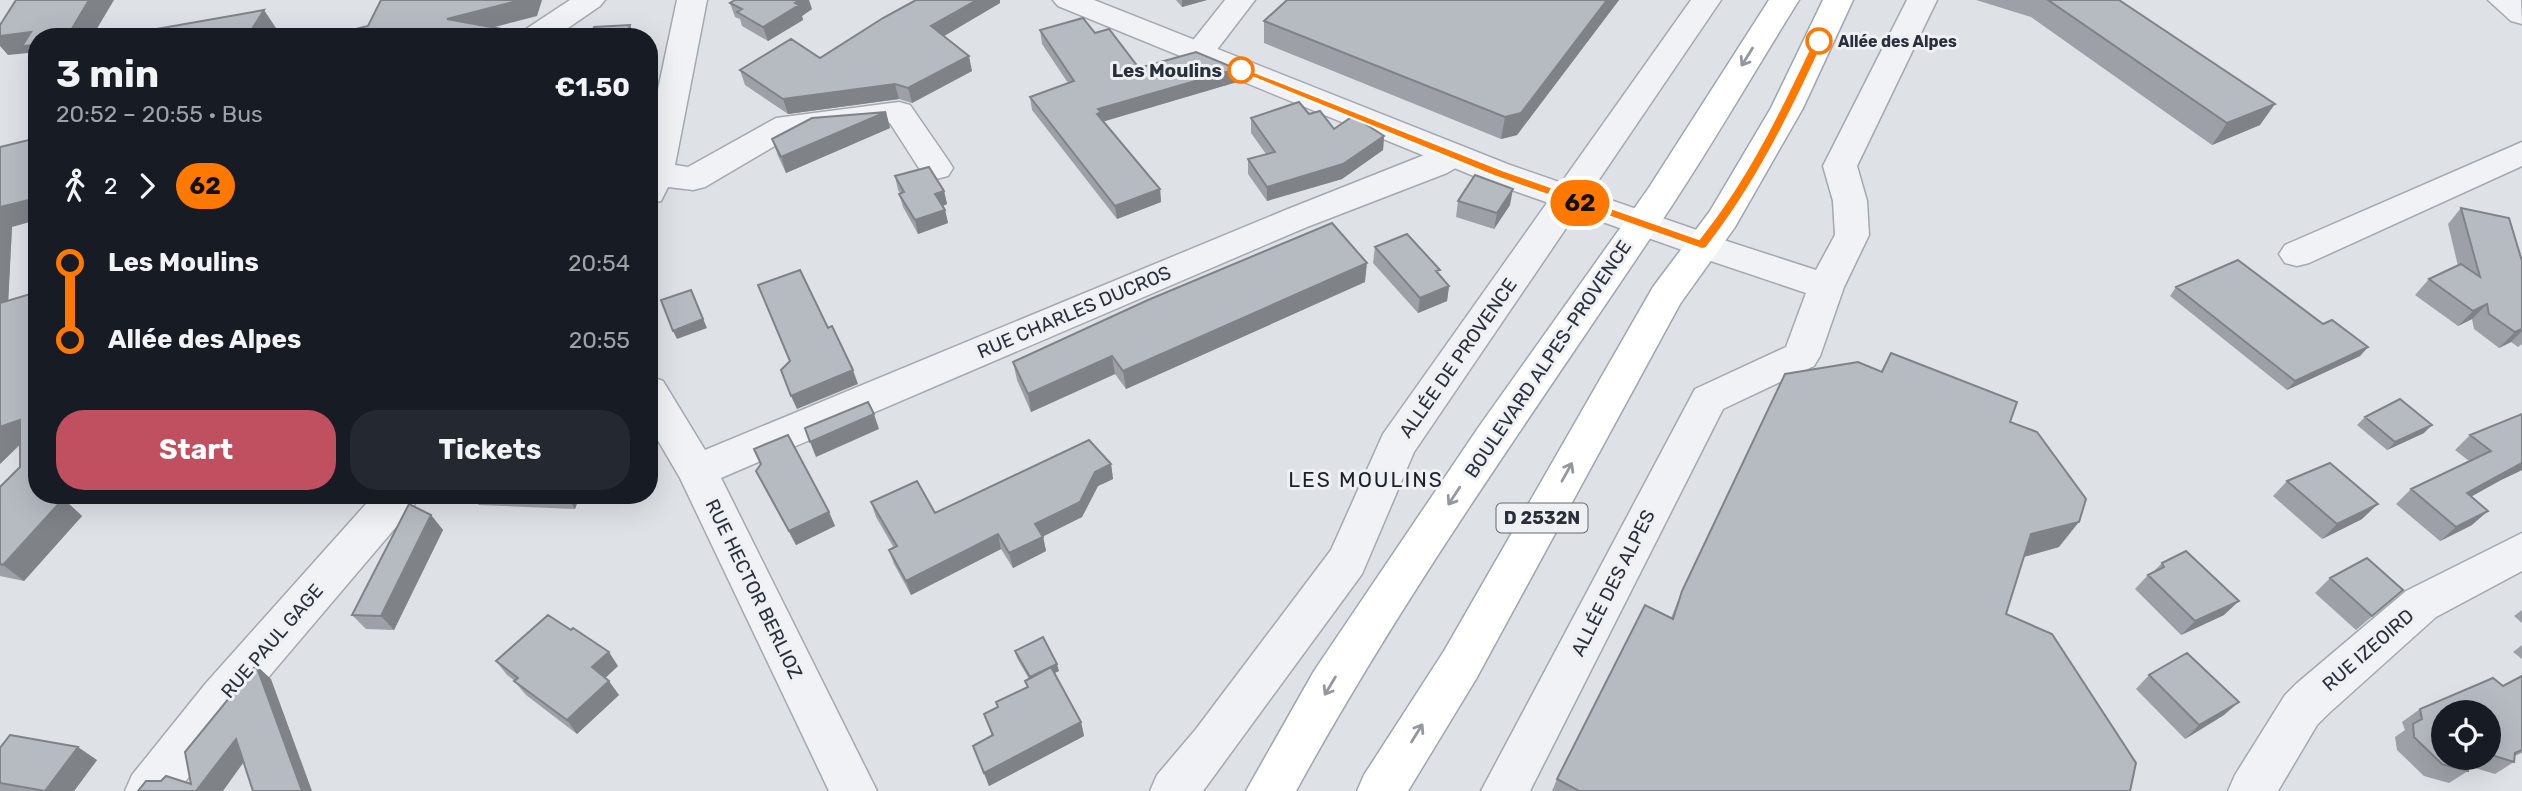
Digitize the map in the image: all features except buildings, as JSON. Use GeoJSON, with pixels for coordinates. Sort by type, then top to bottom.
{"type":"FeatureCollection","features":[{"type":"Feature","properties":{"kind":"main road","name":"BOULEVARD ALPES-PROVENCE"},"geometry":{"type":"LineString","coordinates":[[1270,791],[1330,685],[1492,439],[1641,224],[1784,0]]}},
{"type":"Feature","properties":{"kind":"main road","name":"D 2532N"},"geometry":{"type":"LineString","coordinates":[[1381,791],[1460,665],[1666,296],[1723,219],[1787,108],[1838,0]]}},
{"type":"Feature","properties":{"kind":"street"},"geometry":{"type":"LineString","coordinates":[[548,28],[590,0]]}},
{"type":"Feature","properties":{"kind":"street"},"geometry":{"type":"LineString","coordinates":[[658,160],[692,0]]}},
{"type":"Feature","properties":{"kind":"street"},"geometry":{"type":"LineString","coordinates":[[1068,0],[1568,199],[1826,287]]}},
{"type":"Feature","properties":{"kind":"street"},"geometry":{"type":"LineString","coordinates":[[1199,53],[1240,0]]}},
{"type":"Feature","properties":{"kind":"street","name":"ALLÉE DE PROVENCE"},"geometry":{"type":"LineString","coordinates":[[1174,791],[1212,744],[1347,561],[1397,445],[1706,0]]}},
{"type":"Feature","properties":{"kind":"street","name":"ALLÉE DES ALPES"},"geometry":{"type":"LineString","coordinates":[[1506,791],[1709,400],[1801,356],[1826,287],[1852,235],[1850,201],[1840,166],[1922,0]]}},
{"type":"Feature","properties":{"kind":"street"},"geometry":{"type":"LineString","coordinates":[[2503,0],[2522,15]]}},
{"type":"Feature","properties":{"kind":"street"},"geometry":{"type":"LineString","coordinates":[[658,182],[693,179],[787,125],[900,112],[936,168]]}},
{"type":"Feature","properties":{"kind":"street"},"geometry":{"type":"LineString","coordinates":[[2297,254],[2522,153]]}},
{"type":"Feature","properties":{"kind":"street","name":"RUE CHARLES DUCROS"},"geometry":{"type":"LineString","coordinates":[[697,471],[1295,219],[1435,165],[1452,155]]}},
{"type":"Feature","properties":{"kind":"street","name":"RUE HECTOR BERLIOZ"},"geometry":{"type":"LineString","coordinates":[[658,406],[697,471],[853,791]]}},
{"type":"Feature","properties":{"kind":"street","name":"RUE PAUL GAGE"},"geometry":{"type":"LineString","coordinates":[[149,791],[222,698],[391,504]]}},
{"type":"Feature","properties":{"kind":"street","name":"RUE IZEOIRD"},"geometry":{"type":"LineString","coordinates":[[2252,791],[2301,710],[2312,699],[2421,604],[2522,551]]}},
{"type":"Feature","properties":{"kind":"bus line","name":"62"},"geometry":{"type":"LineString","coordinates":[[1241,70],[1498,173],[1702,245],[1723,219],[1787,108],[1819,41]]}},
{"type":"Feature","properties":{"kind":"place","name":"Allée des Alpes"},"geometry":{"type":"Point","coordinates":[1819,41]}},
{"type":"Feature","properties":{"kind":"place","name":"Les Moulins"},"geometry":{"type":"Point","coordinates":[1241,70]}},
{"type":"Feature","properties":{"kind":"district","name":"LES MOULINS"},"geometry":{"type":"Point","coordinates":[1366,479]}}]}
